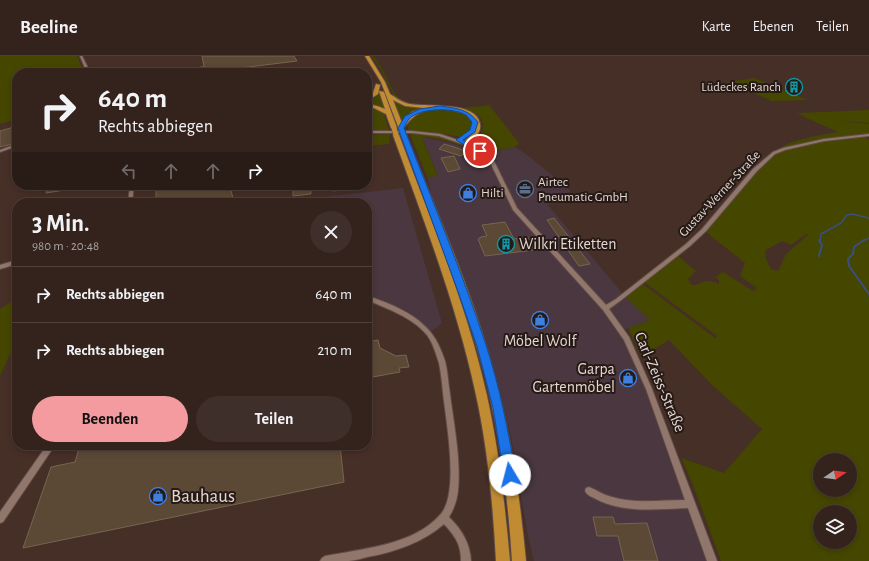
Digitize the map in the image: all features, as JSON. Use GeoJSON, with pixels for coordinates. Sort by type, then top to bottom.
{"type":"FeatureCollection","features":[{"type":"Feature","properties":{"kind":"highway"},"geometry":{"type":"LineString","coordinates":[[362,56],[369,68]]}},
{"type":"Feature","properties":{"kind":"highway"},"geometry":{"type":"LineString","coordinates":[[368,56],[380,76],[402,130],[463,293],[489,372],[507,455],[520,561]]}},
{"type":"Feature","properties":{"kind":"highway"},"geometry":{"type":"LineString","coordinates":[[372,74],[378,85],[394,128],[450,287],[475,367],[485,409],[494,461],[503,561]]}},
{"type":"Feature","properties":{"kind":"highway"},"geometry":{"type":"LineString","coordinates":[[372,96],[375,94],[378,85]]}},
{"type":"Feature","properties":{"kind":"highway"},"geometry":{"type":"LineString","coordinates":[[388,95],[407,105],[453,108],[470,114],[476,119],[478,125],[474,134],[465,143]]}},
{"type":"Feature","properties":{"kind":"highway"},"geometry":{"type":"LineString","coordinates":[[372,107],[388,113]]}},
{"type":"Feature","properties":{"kind":"highway"},"geometry":{"type":"LineString","coordinates":[[402,130],[407,118],[422,110],[440,108],[458,110],[468,114],[475,122],[473,131],[459,140]]}},
{"type":"Feature","properties":{"kind":"street"},"geometry":{"type":"LineString","coordinates":[[81,56],[87,68]]}},
{"type":"Feature","properties":{"kind":"street","name":"Carl-Zeiss-Straße"},"geometry":{"type":"LineString","coordinates":[[372,132],[421,132],[440,135],[459,140],[484,154],[492,161],[515,209],[605,308],[621,330],[637,358],[712,561]]}},
{"type":"Feature","properties":{"kind":"street","name":"Gustav-Werner-Straße"},"geometry":{"type":"LineString","coordinates":[[605,308],[688,245],[704,230],[755,170],[774,153],[788,148],[824,140],[869,135]]}},
{"type":"Feature","properties":{"kind":"street"},"geometry":{"type":"LineString","coordinates":[[0,151],[12,147]]}},
{"type":"Feature","properties":{"kind":"street"},"geometry":{"type":"LineString","coordinates":[[0,267],[12,263]]}},
{"type":"Feature","properties":{"kind":"street"},"geometry":{"type":"LineString","coordinates":[[325,561],[402,543],[423,535],[444,518],[451,503],[454,486],[451,430],[442,362],[437,348],[428,334],[415,321],[402,312],[372,300]]}},
{"type":"Feature","properties":{"kind":"street"},"geometry":{"type":"LineString","coordinates":[[0,519],[48,450]]}},
{"type":"Feature","properties":{"kind":"street"},"geometry":{"type":"LineString","coordinates":[[588,491],[597,497],[617,504],[691,504]]}},
{"type":"Feature","properties":{"kind":"street"},"geometry":{"type":"LineString","coordinates":[[444,518],[463,540],[466,561]]}},
{"type":"Feature","properties":{"kind":"shaded area"},"geometry":{"type":"Polygon","coordinates":[[[0,56],[77,56],[82,68],[12,68],[12,120],[0,124],[0,56]]]}},
{"type":"Feature","properties":{"kind":"shaded area"},"geometry":{"type":"Polygon","coordinates":[[[371,56],[373,56],[377,61],[395,93],[401,100],[409,103],[445,106],[468,110],[476,115],[481,122],[478,143],[473,144],[471,141],[479,125],[465,111],[406,103],[396,99],[378,65],[371,56]]]}},
{"type":"Feature","properties":{"kind":"shaded area"},"geometry":{"type":"Polygon","coordinates":[[[754,78],[808,100],[772,101],[727,82],[754,78]]]}},
{"type":"Feature","properties":{"kind":"shaded area"},"geometry":{"type":"Polygon","coordinates":[[[379,90],[386,110],[372,106],[372,98],[379,90]]]}},
{"type":"Feature","properties":{"kind":"shaded area"},"geometry":{"type":"Polygon","coordinates":[[[393,99],[406,106],[426,108],[409,114],[402,123],[393,99]]]}},
{"type":"Feature","properties":{"kind":"shaded area"},"geometry":{"type":"Polygon","coordinates":[[[489,105],[519,143],[515,147],[487,153],[475,145],[480,142],[483,125],[482,121],[478,115],[463,108],[489,105]]]}},
{"type":"Feature","properties":{"kind":"shaded area"},"geometry":{"type":"Polygon","coordinates":[[[372,107],[383,111],[389,130],[372,131],[372,107]]]}},
{"type":"Feature","properties":{"kind":"shaded area"},"geometry":{"type":"Polygon","coordinates":[[[440,108],[459,111],[468,115],[474,122],[472,131],[461,137],[408,130],[407,121],[414,115],[426,110],[440,108]]]}},
{"type":"Feature","properties":{"kind":"shaded area"},"geometry":{"type":"Polygon","coordinates":[[[869,110],[869,123],[837,121],[869,124],[869,134],[827,138],[780,149],[798,140],[838,132],[793,112],[804,116],[798,113],[869,110]]]}},
{"type":"Feature","properties":{"kind":"shaded area"},"geometry":{"type":"Polygon","coordinates":[[[390,134],[389,144],[372,146],[372,135],[390,134]]]}},
{"type":"Feature","properties":{"kind":"shaded area"},"geometry":{"type":"Polygon","coordinates":[[[410,134],[448,138],[466,145],[474,150],[481,156],[475,157],[475,151],[456,144],[422,137],[438,176],[427,177],[410,134]]]}},
{"type":"Feature","properties":{"kind":"shaded area"},"geometry":{"type":"Polygon","coordinates":[[[863,136],[869,140],[869,561],[721,561],[693,485],[681,458],[724,473],[762,429],[712,385],[669,340],[642,357],[628,328],[650,320],[625,297],[640,285],[644,285],[715,338],[717,336],[644,282],[678,256],[696,271],[688,279],[692,285],[705,281],[719,284],[719,280],[715,277],[723,272],[753,291],[757,288],[740,276],[745,263],[706,232],[731,200],[769,159],[787,149],[796,146],[863,136]],[[806,234],[791,245],[782,241],[766,250],[765,257],[771,269],[778,271],[786,254],[808,235],[806,234]]]}},
{"type":"Feature","properties":{"kind":"shaded area"},"geometry":{"type":"Polygon","coordinates":[[[422,137],[451,143],[467,148],[481,155],[515,147],[526,154],[571,191],[548,205],[623,294],[650,320],[620,331],[636,360],[709,561],[534,561],[528,536],[511,437],[500,390],[467,285],[434,204],[427,177],[438,175],[422,137]]]}},
{"type":"Feature","properties":{"kind":"shaded area"},"geometry":{"type":"Polygon","coordinates":[[[403,188],[442,323],[431,332],[418,319],[405,310],[372,297],[372,198],[315,198],[403,188]]]}},
{"type":"Feature","properties":{"kind":"shaded area"},"geometry":{"type":"Polygon","coordinates":[[[12,301],[12,350],[0,376],[0,309],[12,301]]]}},
{"type":"Feature","properties":{"kind":"building"},"geometry":{"type":"Polygon","coordinates":[[[202,56],[294,56],[297,61],[240,68],[200,68],[204,67],[202,56]]]}},
{"type":"Feature","properties":{"kind":"building"},"geometry":{"type":"Polygon","coordinates":[[[12,127],[12,144],[0,147],[0,131],[12,127]]]}},
{"type":"Feature","properties":{"kind":"building"},"geometry":{"type":"Polygon","coordinates":[[[444,144],[466,151],[461,156],[439,149],[444,144]]]}},
{"type":"Feature","properties":{"kind":"building"},"geometry":{"type":"Polygon","coordinates":[[[454,156],[460,169],[448,172],[441,158],[454,156]]]}},
{"type":"Feature","properties":{"kind":"building"},"geometry":{"type":"Polygon","coordinates":[[[47,190],[65,190],[46,193],[47,190]]]}},
{"type":"Feature","properties":{"kind":"building"},"geometry":{"type":"Polygon","coordinates":[[[156,190],[231,190],[233,198],[156,198],[156,190]]]}},
{"type":"Feature","properties":{"kind":"building"},"geometry":{"type":"Polygon","coordinates":[[[293,190],[311,190],[311,194],[293,196],[293,190]]]}},
{"type":"Feature","properties":{"kind":"building"},"geometry":{"type":"Polygon","coordinates":[[[554,218],[590,264],[579,266],[547,220],[554,218]]]}},
{"type":"Feature","properties":{"kind":"building","name":"Wilkri Etiketten"},"geometry":{"type":"Polygon","coordinates":[[[505,222],[514,239],[528,237],[534,250],[485,256],[478,239],[487,236],[482,225],[505,222]]]}},
{"type":"Feature","properties":{"kind":"building"},"geometry":{"type":"Polygon","coordinates":[[[378,340],[380,348],[396,356],[406,355],[409,367],[399,368],[400,372],[372,377],[372,341],[378,340]]]}},
{"type":"Feature","properties":{"kind":"building","name":"Bauhaus"},"geometry":{"type":"Polygon","coordinates":[[[79,450],[341,450],[344,482],[23,548],[51,467],[75,462],[79,450]]]}},
{"type":"Feature","properties":{"kind":"building"},"geometry":{"type":"Polygon","coordinates":[[[593,517],[613,517],[615,524],[647,523],[658,561],[624,561],[618,536],[597,536],[593,517]]]}},
{"type":"Feature","properties":{"kind":"waterway"},"geometry":{"type":"LineString","coordinates":[[820,241],[821,234],[841,223],[847,215],[852,214],[869,218]]}},
{"type":"Feature","properties":{"kind":"waterway"},"geometry":{"type":"LineString","coordinates":[[863,241],[869,238]]}},
{"type":"Feature","properties":{"kind":"waterway"},"geometry":{"type":"LineString","coordinates":[[819,240],[822,245],[819,256]]}},
{"type":"Feature","properties":{"kind":"waterway"},"geometry":{"type":"LineString","coordinates":[[864,240],[854,247],[853,254],[848,259],[849,266],[869,294]]}},
{"type":"Feature","properties":{"kind":"place","name":"Lüdeckes Ranch"},"geometry":{"type":"Point","coordinates":[794,87]}},
{"type":"Feature","properties":{"kind":"place","name":"Airtec Pneumatic GmbH"},"geometry":{"type":"Point","coordinates":[525,189]}},
{"type":"Feature","properties":{"kind":"place","name":"Hilti"},"geometry":{"type":"Point","coordinates":[468,193]}},
{"type":"Feature","properties":{"kind":"place","name":"Wilkri Etiketten"},"geometry":{"type":"Point","coordinates":[506,244]}},
{"type":"Feature","properties":{"kind":"place","name":"Möbel Wolf"},"geometry":{"type":"Point","coordinates":[540,320]}},
{"type":"Feature","properties":{"kind":"place","name":"Garpa Gartenmöbel"},"geometry":{"type":"Point","coordinates":[628,378]}},
{"type":"Feature","properties":{"kind":"place","name":"Bauhaus"},"geometry":{"type":"Point","coordinates":[158,496]}},
{"type":"Feature","properties":{"kind":"route"},"geometry":{"type":"LineString","coordinates":[[480,151],[459,140],[473,131],[475,128],[475,122],[474,119],[468,114],[458,110],[440,108],[422,110],[407,118],[401,128],[461,286],[482,346],[498,408],[510,475]]}}]}
